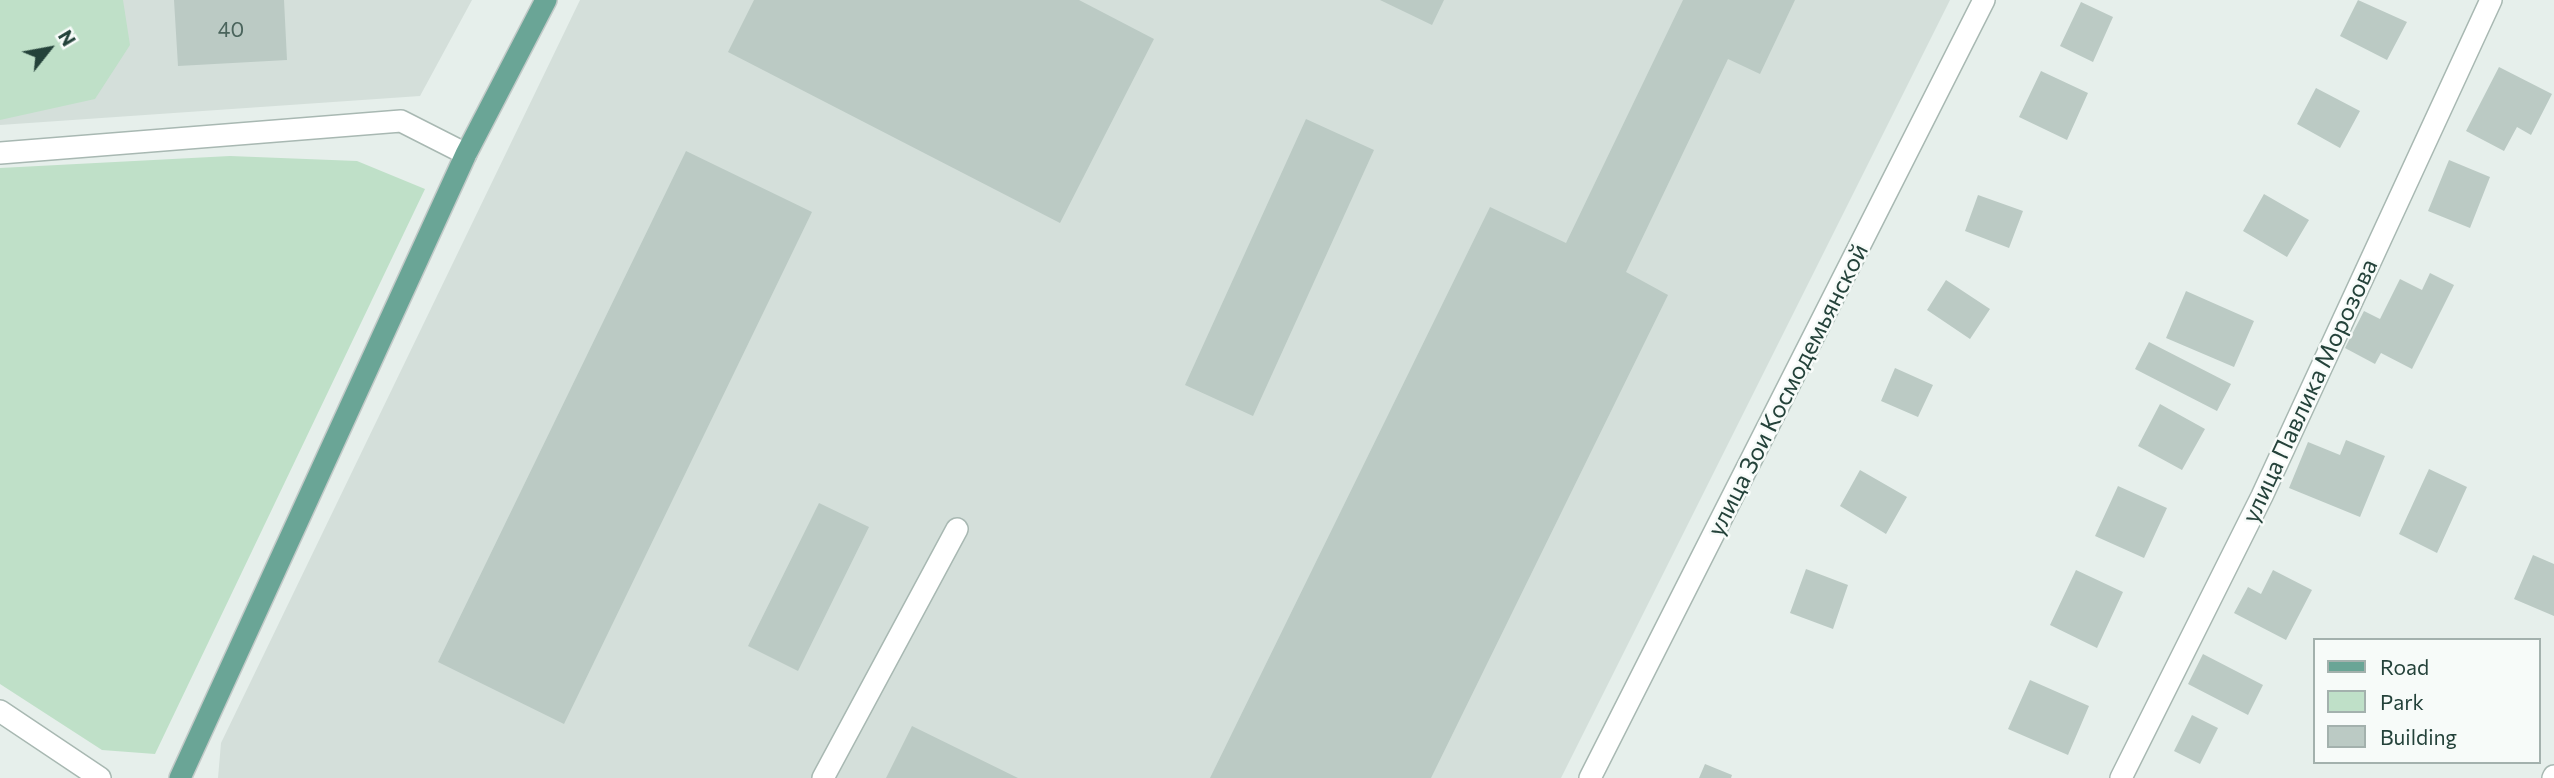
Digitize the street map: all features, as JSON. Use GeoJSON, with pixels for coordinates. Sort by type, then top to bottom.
{"type":"FeatureCollection","features":[{"type":"Feature","properties":{"kind":"main road"},"geometry":{"type":"LineString","coordinates":[[180,778],[466,153],[546,0]]}},
{"type":"Feature","properties":{"kind":"street","name":"улица Зои Космодемьянской"},"geometry":{"type":"LineString","coordinates":[[1590,778],[1984,0]]}},
{"type":"Feature","properties":{"kind":"street","name":"улица Павлика Морозова"},"geometry":{"type":"LineString","coordinates":[[2121,778],[2262,496],[2491,0]]}},
{"type":"Feature","properties":{"kind":"street"},"geometry":{"type":"LineString","coordinates":[[0,153],[401,121],[466,153]]}},
{"type":"Feature","properties":{"kind":"street"},"geometry":{"type":"LineString","coordinates":[[823,778],[957,528]]}},
{"type":"Feature","properties":{"kind":"street"},"geometry":{"type":"LineString","coordinates":[[0,711],[100,778]]}},
{"type":"Feature","properties":{"kind":"shaded area"},"geometry":{"type":"Polygon","coordinates":[[[0,0],[472,0],[420,96],[0,125],[0,0]]]}},
{"type":"Feature","properties":{"kind":"shaded area"},"geometry":{"type":"Polygon","coordinates":[[[580,0],[1950,0],[1561,778],[218,778],[221,743],[580,0]]]}},
{"type":"Feature","properties":{"kind":"green space"},"geometry":{"type":"Polygon","coordinates":[[[0,0],[123,0],[130,45],[95,99],[0,120],[0,0]]]}},
{"type":"Feature","properties":{"kind":"green space"},"geometry":{"type":"Polygon","coordinates":[[[230,156],[357,161],[425,189],[155,754],[102,750],[0,684],[0,168],[230,156]]]}},
{"type":"Feature","properties":{"kind":"building"},"geometry":{"type":"Polygon","coordinates":[[[174,0],[284,0],[287,60],[178,66],[174,0]]]}},
{"type":"Feature","properties":{"kind":"building"},"geometry":{"type":"Polygon","coordinates":[[[754,0],[1079,0],[1154,39],[1060,223],[728,52],[754,0]]]}},
{"type":"Feature","properties":{"kind":"building"},"geometry":{"type":"Polygon","coordinates":[[[1380,0],[1444,0],[1432,25],[1380,0]]]}},
{"type":"Feature","properties":{"kind":"building"},"geometry":{"type":"Polygon","coordinates":[[[1683,0],[1795,0],[1760,74],[1728,59],[1626,272],[1668,295],[1431,778],[1210,778],[1490,207],[1566,243],[1683,0]]]}},
{"type":"Feature","properties":{"kind":"building"},"geometry":{"type":"Polygon","coordinates":[[[2358,0],[2407,22],[2387,60],[2340,36],[2358,0]]]}},
{"type":"Feature","properties":{"kind":"building"},"geometry":{"type":"Polygon","coordinates":[[[2081,2],[2113,17],[2093,62],[2060,46],[2081,2]]]}},
{"type":"Feature","properties":{"kind":"building"},"geometry":{"type":"Polygon","coordinates":[[[2499,67],[2552,94],[2531,135],[2517,127],[2504,151],[2466,131],[2499,67]]]}},
{"type":"Feature","properties":{"kind":"building"},"geometry":{"type":"Polygon","coordinates":[[[2041,71],[2088,93],[2067,140],[2019,117],[2041,71]]]}},
{"type":"Feature","properties":{"kind":"building"},"geometry":{"type":"Polygon","coordinates":[[[2316,88],[2360,111],[2340,148],[2297,124],[2316,88]]]}},
{"type":"Feature","properties":{"kind":"building"},"geometry":{"type":"Polygon","coordinates":[[[1306,119],[1374,150],[1253,416],[1185,385],[1306,119]]]}},
{"type":"Feature","properties":{"kind":"building"},"geometry":{"type":"Polygon","coordinates":[[[686,151],[812,212],[564,724],[438,662],[686,151]]]}},
{"type":"Feature","properties":{"kind":"building"},"geometry":{"type":"Polygon","coordinates":[[[2449,160],[2490,177],[2470,228],[2428,211],[2449,160]]]}},
{"type":"Feature","properties":{"kind":"building"},"geometry":{"type":"Polygon","coordinates":[[[2264,194],[2309,220],[2287,257],[2243,231],[2264,194]]]}},
{"type":"Feature","properties":{"kind":"building"},"geometry":{"type":"Polygon","coordinates":[[[1978,195],[2023,211],[2009,248],[1965,231],[1978,195]]]}},
{"type":"Feature","properties":{"kind":"building"},"geometry":{"type":"Polygon","coordinates":[[[2430,273],[2454,285],[2412,369],[2381,353],[2375,364],[2345,348],[2364,311],[2380,319],[2400,279],[2422,290],[2430,273]]]}},
{"type":"Feature","properties":{"kind":"building"},"geometry":{"type":"Polygon","coordinates":[[[1946,280],[1990,309],[1970,339],[1927,310],[1946,280]]]}},
{"type":"Feature","properties":{"kind":"building"},"geometry":{"type":"Polygon","coordinates":[[[2186,291],[2254,321],[2234,367],[2166,338],[2186,291]]]}},
{"type":"Feature","properties":{"kind":"building"},"geometry":{"type":"Polygon","coordinates":[[[2149,342],[2231,384],[2217,411],[2135,369],[2149,342]]]}},
{"type":"Feature","properties":{"kind":"building"},"geometry":{"type":"Polygon","coordinates":[[[1895,368],[1933,385],[1918,417],[1881,401],[1895,368]]]}},
{"type":"Feature","properties":{"kind":"building"},"geometry":{"type":"Polygon","coordinates":[[[2160,404],[2205,429],[2182,470],[2138,446],[2160,404]]]}},
{"type":"Feature","properties":{"kind":"building"},"geometry":{"type":"Polygon","coordinates":[[[2346,440],[2385,456],[2360,517],[2289,488],[2308,442],[2340,455],[2346,440]]]}},
{"type":"Feature","properties":{"kind":"building"},"geometry":{"type":"Polygon","coordinates":[[[2429,469],[2467,487],[2437,553],[2399,534],[2429,469]]]}},
{"type":"Feature","properties":{"kind":"building"},"geometry":{"type":"Polygon","coordinates":[[[1860,470],[1907,497],[1886,534],[1840,506],[1860,470]]]}},
{"type":"Feature","properties":{"kind":"building"},"geometry":{"type":"Polygon","coordinates":[[[2118,486],[2167,508],[2144,558],[2095,536],[2118,486]]]}},
{"type":"Feature","properties":{"kind":"building"},"geometry":{"type":"Polygon","coordinates":[[[819,503],[869,527],[798,671],[748,646],[819,503]]]}},
{"type":"Feature","properties":{"kind":"building"},"geometry":{"type":"Polygon","coordinates":[[[2533,555],[2554,564],[2554,616],[2514,599],[2533,555]]]}},
{"type":"Feature","properties":{"kind":"building"},"geometry":{"type":"Polygon","coordinates":[[[1806,569],[1848,585],[1833,629],[1790,613],[1806,569]]]}},
{"type":"Feature","properties":{"kind":"building"},"geometry":{"type":"Polygon","coordinates":[[[2076,570],[2123,592],[2097,648],[2050,625],[2076,570]]]}},
{"type":"Feature","properties":{"kind":"building"},"geometry":{"type":"Polygon","coordinates":[[[2273,570],[2312,590],[2286,640],[2234,613],[2248,587],[2261,594],[2273,570]]]}},
{"type":"Feature","properties":{"kind":"building"},"geometry":{"type":"Polygon","coordinates":[[[2203,654],[2263,685],[2248,715],[2188,684],[2203,654]]]}},
{"type":"Feature","properties":{"kind":"building"},"geometry":{"type":"Polygon","coordinates":[[[2030,680],[2089,706],[2068,755],[2008,729],[2030,680]]]}},
{"type":"Feature","properties":{"kind":"building"},"geometry":{"type":"Polygon","coordinates":[[[2192,715],[2218,728],[2200,764],[2174,751],[2192,715]]]}},
{"type":"Feature","properties":{"kind":"building"},"geometry":{"type":"Polygon","coordinates":[[[912,726],[1018,778],[886,778],[912,726]]]}},
{"type":"Feature","properties":{"kind":"building"},"geometry":{"type":"Polygon","coordinates":[[[1705,764],[1732,775],[1731,778],[1699,778],[1705,764]]]}}]}
